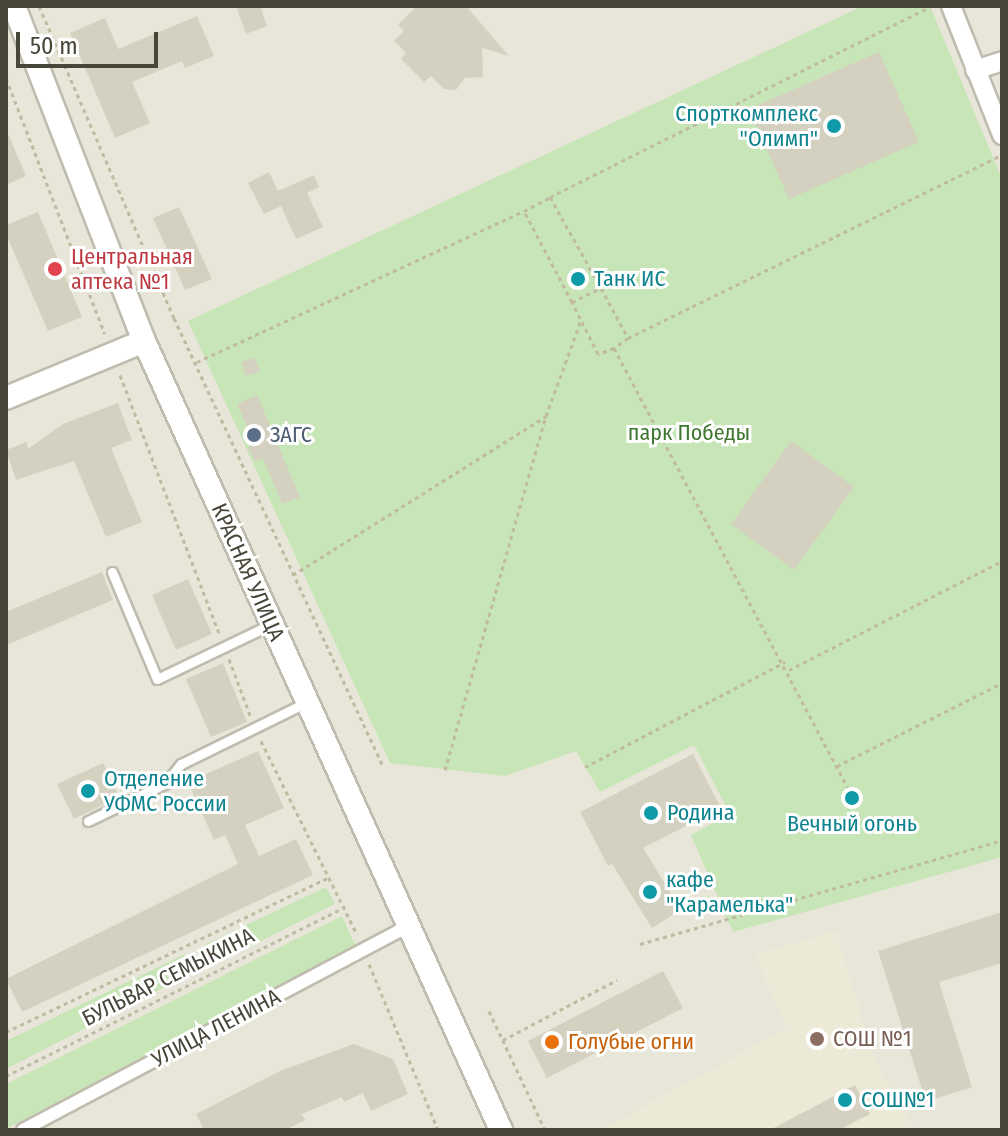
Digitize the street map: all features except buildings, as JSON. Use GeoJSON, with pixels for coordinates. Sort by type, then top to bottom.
{"type":"FeatureCollection","features":[{"type":"Feature","properties":{"kind":"street"},"geometry":{"type":"LineString","coordinates":[[951,6],[1002,135]]}},
{"type":"Feature","properties":{"kind":"street","name":"КРАСНАЯ УЛИЦА"},"geometry":{"type":"LineString","coordinates":[[10,7],[144,341],[501,1130]]}},
{"type":"Feature","properties":{"kind":"street"},"geometry":{"type":"LineString","coordinates":[[975,70],[1002,61]]}},
{"type":"Feature","properties":{"kind":"street"},"geometry":{"type":"LineString","coordinates":[[6,398],[144,341]]}},
{"type":"Feature","properties":{"kind":"street","name":"УЛИЦА ЛЕНИНА"},"geometry":{"type":"LineString","coordinates":[[23,1130],[409,926]]}},
{"type":"Feature","properties":{"kind":"lane"},"geometry":{"type":"LineString","coordinates":[[112,572],[157,679],[272,624]]}},
{"type":"Feature","properties":{"kind":"lane"},"geometry":{"type":"LineString","coordinates":[[88,821],[166,783],[181,764],[256,730],[307,702]]}},
{"type":"Feature","properties":{"kind":"path"},"geometry":{"type":"LineString","coordinates":[[39,6],[195,363],[383,767]]}},
{"type":"Feature","properties":{"kind":"path"},"geometry":{"type":"LineString","coordinates":[[195,363],[524,211],[931,6]]}},
{"type":"Feature","properties":{"kind":"path"},"geometry":{"type":"LineString","coordinates":[[6,78],[256,730],[345,907],[438,1130]]}},
{"type":"Feature","properties":{"kind":"path"},"geometry":{"type":"LineString","coordinates":[[524,211],[598,354],[1002,155]]}},
{"type":"Feature","properties":{"kind":"path"},"geometry":{"type":"LineString","coordinates":[[550,197],[628,338]]}},
{"type":"Feature","properties":{"kind":"path"},"geometry":{"type":"LineString","coordinates":[[572,302],[601,288]]}},
{"type":"Feature","properties":{"kind":"path"},"geometry":{"type":"LineString","coordinates":[[445,770],[546,416],[581,320]]}},
{"type":"Feature","properties":{"kind":"path"},"geometry":{"type":"LineString","coordinates":[[614,348],[785,662],[848,788]]}},
{"type":"Feature","properties":{"kind":"path"},"geometry":{"type":"LineString","coordinates":[[293,575],[546,416]]}},
{"type":"Feature","properties":{"kind":"path"},"geometry":{"type":"LineString","coordinates":[[789,670],[1002,561]]}},
{"type":"Feature","properties":{"kind":"path"},"geometry":{"type":"LineString","coordinates":[[585,767],[785,662]]}},
{"type":"Feature","properties":{"kind":"path"},"geometry":{"type":"LineString","coordinates":[[837,766],[1002,683]]}},
{"type":"Feature","properties":{"kind":"path"},"geometry":{"type":"LineString","coordinates":[[640,944],[1002,840]]}},
{"type":"Feature","properties":{"kind":"path"},"geometry":{"type":"LineString","coordinates":[[6,1032],[329,877]]}},
{"type":"Feature","properties":{"kind":"path","name":"БУЛЬВАР СЕМЫКИНА"},"geometry":{"type":"LineString","coordinates":[[6,1076],[345,907]]}},
{"type":"Feature","properties":{"kind":"path"},"geometry":{"type":"LineString","coordinates":[[503,1041],[617,980]]}},
{"type":"Feature","properties":{"kind":"path"},"geometry":{"type":"LineString","coordinates":[[489,1011],[545,1130]]}},
{"type":"Feature","properties":{"kind":"shaded area"},"geometry":{"type":"Polygon","coordinates":[[[6,6],[1002,6],[1002,1130],[6,1130],[6,6]]]}},
{"type":"Feature","properties":{"kind":"shaded area","name":"СОШ №1"},"geometry":{"type":"Polygon","coordinates":[[[836,931],[871,1050],[914,1130],[601,1130],[787,1028],[755,955],[836,931]]]}},
{"type":"Feature","properties":{"kind":"green space","name":"парк Победы"},"geometry":{"type":"Polygon","coordinates":[[[863,6],[930,6],[1002,179],[1002,857],[733,932],[691,835],[730,814],[694,745],[600,792],[576,751],[505,776],[390,763],[188,321],[863,6]]]}},
{"type":"Feature","properties":{"kind":"green space"},"geometry":{"type":"Polygon","coordinates":[[[326,887],[335,904],[215,964],[204,945],[326,887]]]}},
{"type":"Feature","properties":{"kind":"green space"},"geometry":{"type":"Polygon","coordinates":[[[342,916],[355,945],[6,1129],[6,1084],[342,916]]]}},
{"type":"Feature","properties":{"kind":"green space"},"geometry":{"type":"Polygon","coordinates":[[[185,954],[177,981],[6,1069],[6,1041],[185,954]]]}},
{"type":"Feature","properties":{"kind":"place","name":"Спорткомплекс \"Олимп\""},"geometry":{"type":"Point","coordinates":[834,126]}},
{"type":"Feature","properties":{"kind":"place","name":"Центральная аптека №1"},"geometry":{"type":"Point","coordinates":[55,269]}},
{"type":"Feature","properties":{"kind":"place","name":"Танк ИС"},"geometry":{"type":"Point","coordinates":[578,279]}},
{"type":"Feature","properties":{"kind":"place","name":"ЗАГС"},"geometry":{"type":"Point","coordinates":[254,435]}},
{"type":"Feature","properties":{"kind":"place","name":"Отделение УФМС России"},"geometry":{"type":"Point","coordinates":[88,791]}},
{"type":"Feature","properties":{"kind":"place","name":"Вечный огонь"},"geometry":{"type":"Point","coordinates":[852,798]}},
{"type":"Feature","properties":{"kind":"place","name":"Родина"},"geometry":{"type":"Point","coordinates":[651,813]}},
{"type":"Feature","properties":{"kind":"place","name":"кафе \"Карамелька\""},"geometry":{"type":"Point","coordinates":[650,892]}},
{"type":"Feature","properties":{"kind":"place","name":"СОШ №1"},"geometry":{"type":"Point","coordinates":[817,1039]}},
{"type":"Feature","properties":{"kind":"place","name":"Голубые огни"},"geometry":{"type":"Point","coordinates":[552,1042]}},
{"type":"Feature","properties":{"kind":"place","name":"СОШ№1"},"geometry":{"type":"Point","coordinates":[845,1100]}}]}
